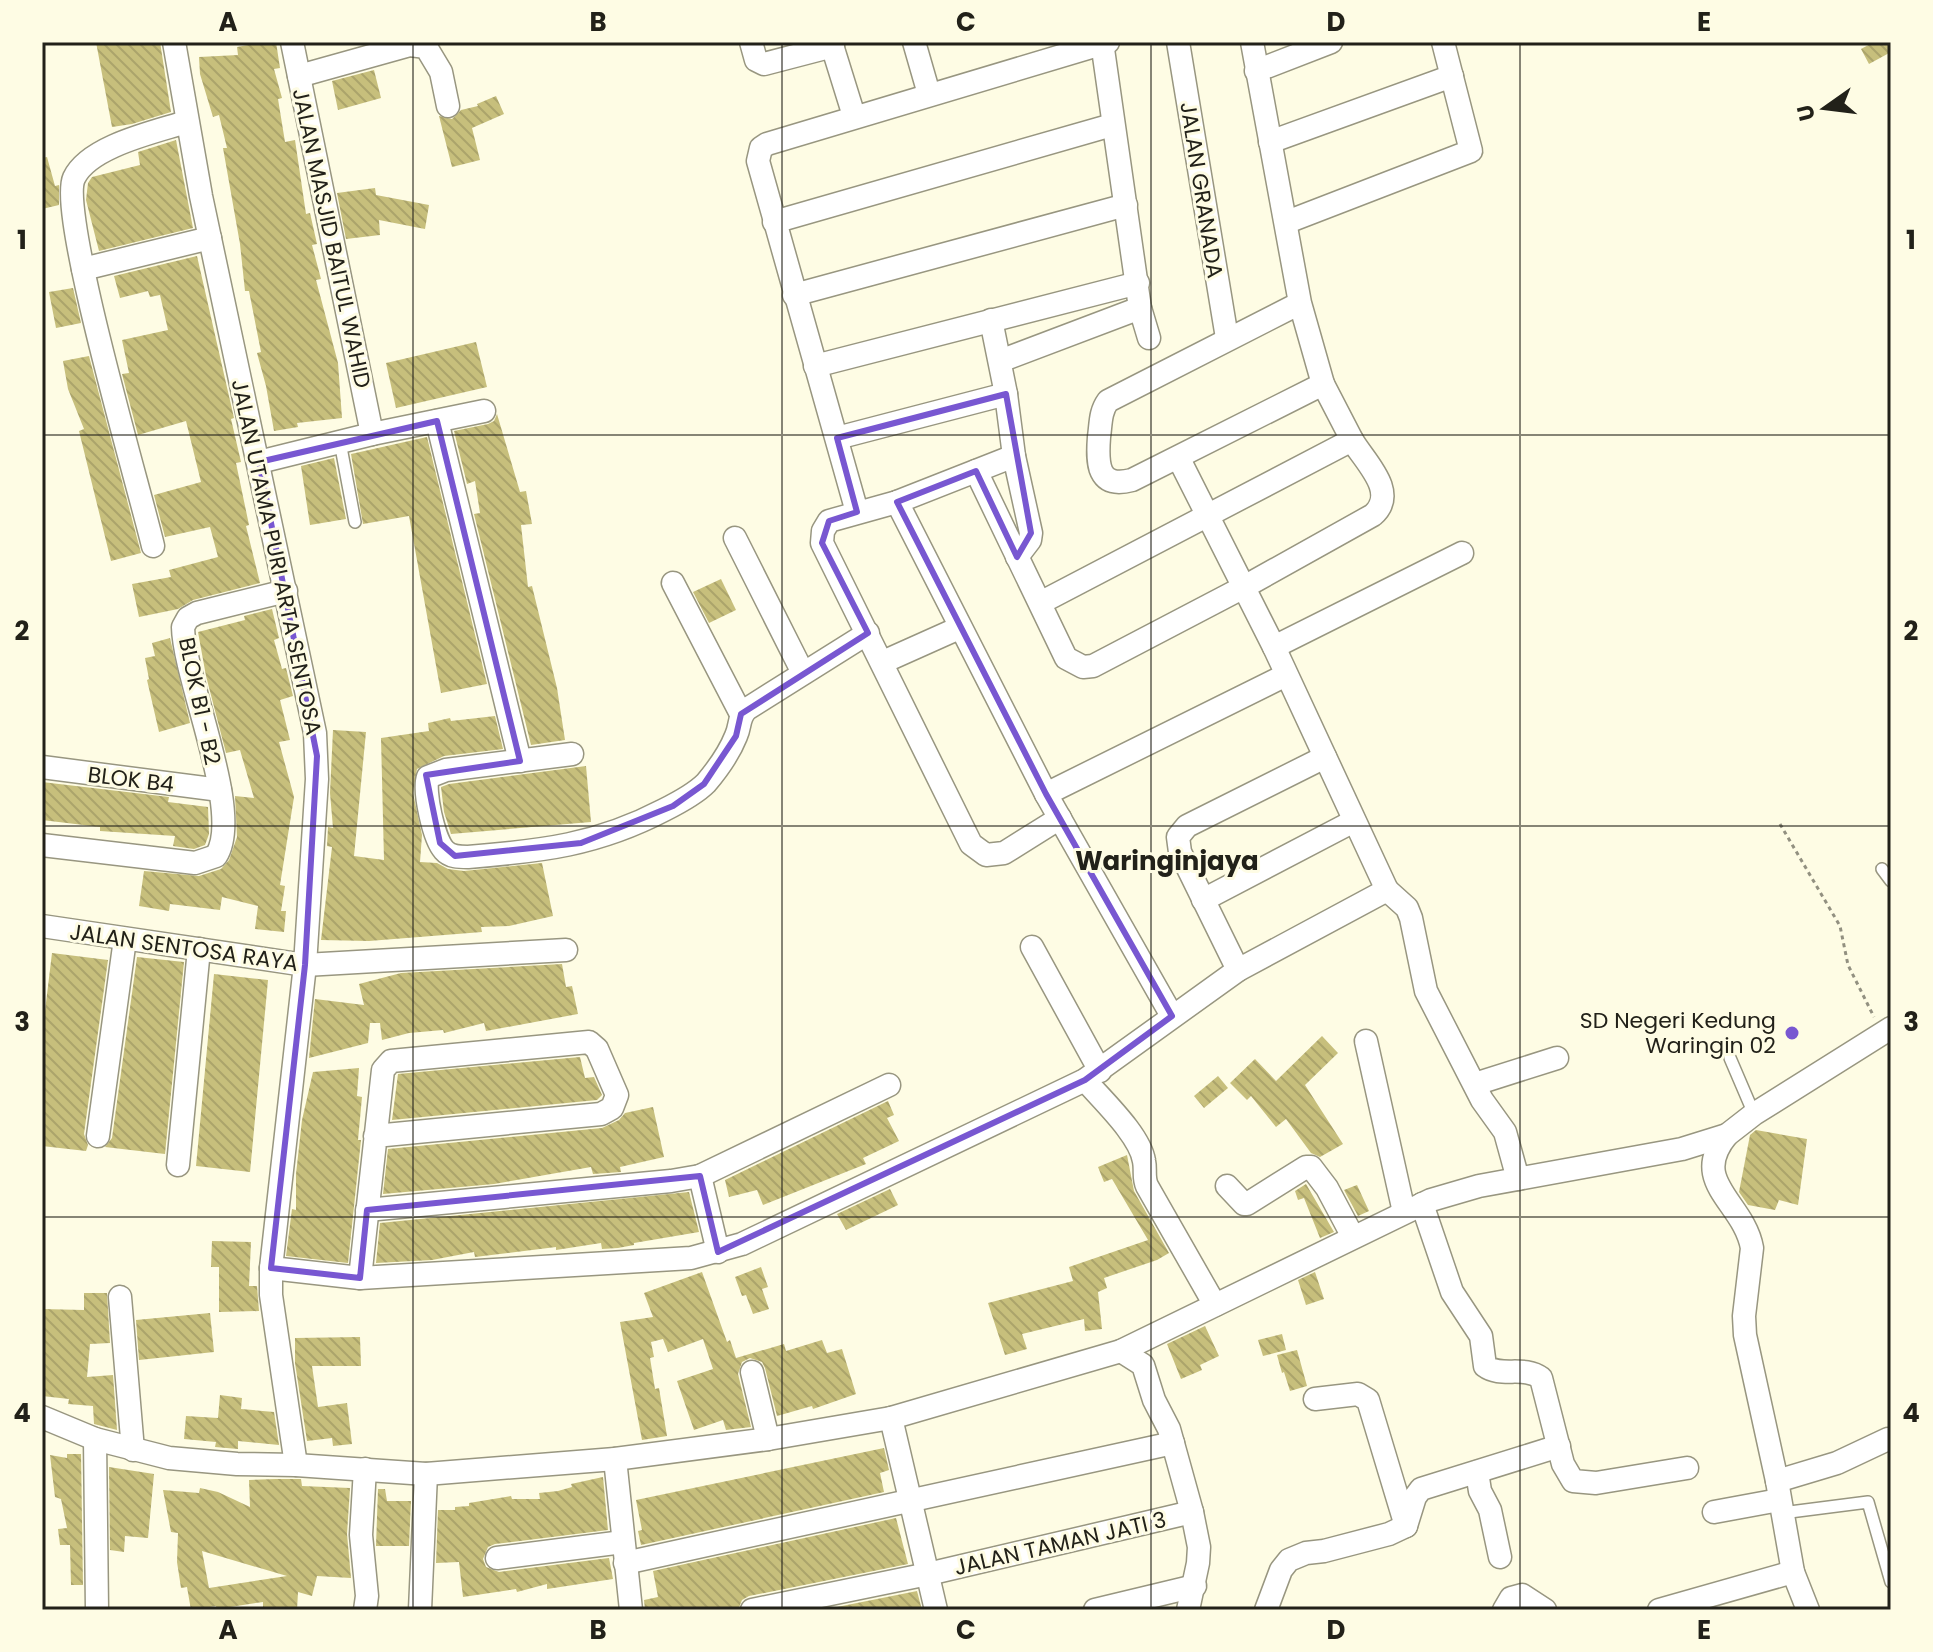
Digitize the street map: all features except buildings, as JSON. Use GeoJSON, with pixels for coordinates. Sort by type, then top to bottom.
{"type":"FeatureCollection","features":[{"type":"Feature","properties":{"kind":"street","name":"JALAN UTAMA PURI ARTA SENTOSA"},"geometry":{"type":"LineString","coordinates":[[174,42],[186,122],[311,707],[317,756],[305,965],[271,1268],[271,1295],[296,1465]]}},
{"type":"Feature","properties":{"kind":"street","name":"JALAN MASJID BAITUL WAHID"},"geometry":{"type":"LineString","coordinates":[[292,42],[372,434]]}},
{"type":"Feature","properties":{"kind":"street"},"geometry":{"type":"LineString","coordinates":[[751,42],[756,60],[764,64],[832,44],[854,116]]}},
{"type":"Feature","properties":{"kind":"street"},"geometry":{"type":"LineString","coordinates":[[914,42],[929,94]]}},
{"type":"Feature","properties":{"kind":"street"},"geometry":{"type":"LineString","coordinates":[[857,512],[758,161],[761,148],[767,144],[1104,42],[1112,125],[1140,308],[1149,338]]}},
{"type":"Feature","properties":{"kind":"street","name":"JALAN GRANADA"},"geometry":{"type":"LineString","coordinates":[[1178,42],[1227,338]]}},
{"type":"Feature","properties":{"kind":"street"},"geometry":{"type":"LineString","coordinates":[[976,471],[1066,658],[1083,667],[1093,666],[1244,587],[1378,510],[1383,497],[1382,487],[1352,440],[1323,384],[1300,303],[1252,42]]}},
{"type":"Feature","properties":{"kind":"street"},"geometry":{"type":"LineString","coordinates":[[1256,71],[1331,42]]}},
{"type":"Feature","properties":{"kind":"street"},"geometry":{"type":"LineString","coordinates":[[1287,222],[1468,154],[1471,146],[1443,42]]}},
{"type":"Feature","properties":{"kind":"street"},"geometry":{"type":"LineString","coordinates":[[299,76],[410,45],[426,47],[441,72],[448,106]]}},
{"type":"Feature","properties":{"kind":"street"},"geometry":{"type":"LineString","coordinates":[[1270,142],[1452,76]]}},
{"type":"Feature","properties":{"kind":"street"},"geometry":{"type":"LineString","coordinates":[[153,546],[83,269],[72,210],[74,179],[85,164],[112,148],[186,122]]}},
{"type":"Feature","properties":{"kind":"street"},"geometry":{"type":"LineString","coordinates":[[774,222],[1112,125]]}},
{"type":"Feature","properties":{"kind":"street"},"geometry":{"type":"LineString","coordinates":[[794,295],[1126,205]]}},
{"type":"Feature","properties":{"kind":"street"},"geometry":{"type":"LineString","coordinates":[[83,269],[210,238]]}},
{"type":"Feature","properties":{"kind":"street"},"geometry":{"type":"LineString","coordinates":[[815,366],[1138,283]]}},
{"type":"Feature","properties":{"kind":"street"},"geometry":{"type":"LineString","coordinates":[[1300,303],[1108,401],[1102,410],[1099,464],[1102,474],[1110,481],[1121,483],[1132,480],[1323,384]]}},
{"type":"Feature","properties":{"kind":"street"},"geometry":{"type":"LineString","coordinates":[[1000,361],[1140,308]]}},
{"type":"Feature","properties":{"kind":"street"},"geometry":{"type":"LineString","coordinates":[[991,320],[1006,394],[1014,456],[1031,533],[1030,540],[1017,557]]}},
{"type":"Feature","properties":{"kind":"street"},"geometry":{"type":"LineString","coordinates":[[837,438],[1006,394]]}},
{"type":"Feature","properties":{"kind":"street"},"geometry":{"type":"LineString","coordinates":[[259,462],[484,411]]}},
{"type":"Feature","properties":{"kind":"street"},"geometry":{"type":"LineString","coordinates":[[437,421],[520,761]]}},
{"type":"Feature","properties":{"kind":"street"},"geometry":{"type":"LineString","coordinates":[[1040,603],[1352,440]]}},
{"type":"Feature","properties":{"kind":"street"},"geometry":{"type":"LineString","coordinates":[[1014,456],[897,502],[829,521],[823,531],[822,543],[971,844],[986,855],[1004,853],[1060,818]]}},
{"type":"Feature","properties":{"kind":"street"},"geometry":{"type":"LineString","coordinates":[[1179,459],[1274,647],[1387,890],[1407,908],[1426,991],[1482,1100],[1505,1132],[1518,1179]]}},
{"type":"Feature","properties":{"kind":"street"},"geometry":{"type":"LineString","coordinates":[[897,502],[1046,794],[1172,1016]]}},
{"type":"Feature","properties":{"kind":"street"},"geometry":{"type":"LineString","coordinates":[[735,538],[803,673]]}},
{"type":"Feature","properties":{"kind":"street"},"geometry":{"type":"LineString","coordinates":[[1274,647],[1462,553]]}},
{"type":"Feature","properties":{"kind":"street"},"geometry":{"type":"LineString","coordinates":[[572,754],[446,770],[428,777],[425,794],[445,851],[468,857],[550,850],[605,837],[673,806],[704,784],[736,736],[741,714],[673,583]]}},
{"type":"Feature","properties":{"kind":"street","name":"BLOK B1 - B2"},"geometry":{"type":"LineString","coordinates":[[220,790],[183,627],[188,618],[197,613],[286,591]]}},
{"type":"Feature","properties":{"kind":"street"},"geometry":{"type":"LineString","coordinates":[[883,662],[959,628]]}},
{"type":"Feature","properties":{"kind":"street"},"geometry":{"type":"LineString","coordinates":[[741,714],[868,633]]}},
{"type":"Feature","properties":{"kind":"street"},"geometry":{"type":"LineString","coordinates":[[1046,794],[1286,675]]}},
{"type":"Feature","properties":{"kind":"street"},"geometry":{"type":"LineString","coordinates":[[1238,970],[1180,852],[1178,837],[1181,831],[1325,757]]}},
{"type":"Feature","properties":{"kind":"street","name":"BLOK B4"},"geometry":{"type":"LineString","coordinates":[[42,767],[220,790]]}},
{"type":"Feature","properties":{"kind":"street"},"geometry":{"type":"LineString","coordinates":[[42,845],[204,862],[216,856],[223,843],[225,825],[220,790]]}},
{"type":"Feature","properties":{"kind":"street"},"geometry":{"type":"LineString","coordinates":[[1203,900],[1354,821]]}},
{"type":"Feature","properties":{"kind":"street"},"geometry":{"type":"LineString","coordinates":[[271,1268],[360,1278],[691,1258],[742,1244],[1093,1075],[1238,970],[1387,890]]}},
{"type":"Feature","properties":{"kind":"street","name":"JALAN SENTOSA RAYA"},"geometry":{"type":"LineString","coordinates":[[42,926],[305,965],[566,950]]}},
{"type":"Feature","properties":{"kind":"street"},"geometry":{"type":"LineString","coordinates":[[98,1136],[125,939]]}},
{"type":"Feature","properties":{"kind":"street"},"geometry":{"type":"LineString","coordinates":[[1032,947],[1093,1075],[1140,1151],[1145,1162],[1143,1177],[1147,1186],[1215,1305]]}},
{"type":"Feature","properties":{"kind":"street"},"geometry":{"type":"LineString","coordinates":[[178,1165],[199,949]]}},
{"type":"Feature","properties":{"kind":"street"},"geometry":{"type":"LineString","coordinates":[[1808,1610],[1793,1572],[1745,1335],[1751,1239],[1716,1181],[1712,1166],[1715,1149],[1727,1135],[1754,1114],[1887,1032]]}},
{"type":"Feature","properties":{"kind":"street"},"geometry":{"type":"LineString","coordinates":[[1366,1041],[1413,1208],[1452,1292],[1481,1336],[1485,1366],[1496,1372],[1533,1372],[1541,1378],[1568,1475],[1578,1483],[1596,1483],[1687,1468]]}},
{"type":"Feature","properties":{"kind":"street"},"geometry":{"type":"LineString","coordinates":[[360,1278],[375,1136],[383,1070],[391,1061],[589,1042],[597,1049],[617,1095],[612,1108],[601,1114],[375,1136]]}},
{"type":"Feature","properties":{"kind":"street"},"geometry":{"type":"LineString","coordinates":[[1475,1084],[1557,1058]]}},
{"type":"Feature","properties":{"kind":"street"},"geometry":{"type":"LineString","coordinates":[[367,1210],[656,1183],[700,1176],[889,1085]]}},
{"type":"Feature","properties":{"kind":"street"},"geometry":{"type":"LineString","coordinates":[[42,1417],[95,1439],[133,1450],[197,1461],[426,1474],[615,1459],[893,1424],[1121,1351],[1413,1208],[1455,1193],[1682,1149],[1727,1135]]}},
{"type":"Feature","properties":{"kind":"street"},"geometry":{"type":"LineString","coordinates":[[1227,1186],[1247,1204],[1306,1167],[1311,1167],[1327,1188],[1353,1237]]}},
{"type":"Feature","properties":{"kind":"street"},"geometry":{"type":"LineString","coordinates":[[700,1176],[718,1252]]}},
{"type":"Feature","properties":{"kind":"street"},"geometry":{"type":"LineString","coordinates":[[120,1297],[133,1450]]}},
{"type":"Feature","properties":{"kind":"street"},"geometry":{"type":"LineString","coordinates":[[1121,1351],[1143,1365],[1173,1443],[1192,1512],[1199,1547],[1195,1586],[1188,1610]]}},
{"type":"Feature","properties":{"kind":"street"},"geometry":{"type":"LineString","coordinates":[[752,1372],[768,1439]]}},
{"type":"Feature","properties":{"kind":"street"},"geometry":{"type":"LineString","coordinates":[[1315,1399],[1358,1394],[1368,1400],[1406,1526]]}},
{"type":"Feature","properties":{"kind":"street"},"geometry":{"type":"LineString","coordinates":[[893,1424],[936,1610]]}},
{"type":"Feature","properties":{"kind":"street"},"geometry":{"type":"LineString","coordinates":[[95,1439],[97,1610]]}},
{"type":"Feature","properties":{"kind":"street"},"geometry":{"type":"LineString","coordinates":[[1714,1512],[1779,1498],[1837,1463],[1888,1439]]}},
{"type":"Feature","properties":{"kind":"street"},"geometry":{"type":"LineString","coordinates":[[497,1558],[624,1553],[912,1501],[1173,1443]]}},
{"type":"Feature","properties":{"kind":"street"},"geometry":{"type":"LineString","coordinates":[[1406,1526],[1418,1491],[1559,1446]]}},
{"type":"Feature","properties":{"kind":"street"},"geometry":{"type":"LineString","coordinates":[[615,1459],[631,1610]]}},
{"type":"Feature","properties":{"kind":"street"},"geometry":{"type":"LineString","coordinates":[[365,1469],[361,1535],[367,1596],[365,1610]]}},
{"type":"Feature","properties":{"kind":"street"},"geometry":{"type":"LineString","coordinates":[[1477,1472],[1480,1491],[1490,1510],[1500,1557]]}},
{"type":"Feature","properties":{"kind":"street"},"geometry":{"type":"LineString","coordinates":[[420,1610],[426,1474]]}},
{"type":"Feature","properties":{"kind":"street","name":"JALAN TAMAN JATI 3"},"geometry":{"type":"LineString","coordinates":[[752,1610],[928,1574],[1192,1512]]}},
{"type":"Feature","properties":{"kind":"street"},"geometry":{"type":"LineString","coordinates":[[1266,1610],[1281,1570],[1294,1557],[1359,1542],[1406,1526]]}},
{"type":"Feature","properties":{"kind":"street"},"geometry":{"type":"LineString","coordinates":[[1659,1610],[1793,1572]]}},
{"type":"Feature","properties":{"kind":"street"},"geometry":{"type":"LineString","coordinates":[[1095,1610],[1195,1586]]}},
{"type":"Feature","properties":{"kind":"street"},"geometry":{"type":"LineString","coordinates":[[1504,1610],[1511,1598],[1522,1595],[1545,1610]]}},
{"type":"Feature","properties":{"kind":"lane"},"geometry":{"type":"LineString","coordinates":[[340,442],[355,522]]}},
{"type":"Feature","properties":{"kind":"lane"},"geometry":{"type":"LineString","coordinates":[[1882,869],[1891,881]]}},
{"type":"Feature","properties":{"kind":"lane"},"geometry":{"type":"LineString","coordinates":[[1730,1058],[1754,1114]]}},
{"type":"Feature","properties":{"kind":"lane"},"geometry":{"type":"LineString","coordinates":[[1779,1498],[1868,1502],[1891,1582]]}},
{"type":"Feature","properties":{"kind":"path"},"geometry":{"type":"LineString","coordinates":[[1780,824],[1840,926],[1848,965],[1887,1032]]}},
{"type":"Feature","properties":{"kind":"highlighted area"},"geometry":{"type":"Polygon","coordinates":[[[1006,394],[1031,533],[1017,557],[976,471],[897,502],[1046,794],[1172,1016],[1085,1080],[718,1252],[700,1176],[367,1210],[360,1278],[271,1268],[305,965],[317,756],[259,462],[437,421],[520,761],[426,775],[440,843],[455,856],[581,843],[673,806],[704,784],[736,736],[741,714],[868,633],[822,543],[829,521],[857,512],[837,438],[1006,394]]]}},
{"type":"Feature","properties":{"kind":"place","name":"SD Negeri Kedung Waringin 02"},"geometry":{"type":"Point","coordinates":[1792,1033]}},
{"type":"Feature","properties":{"kind":"district","name":"Waringinjaya"},"geometry":{"type":"Point","coordinates":[1167,861]}}]}
